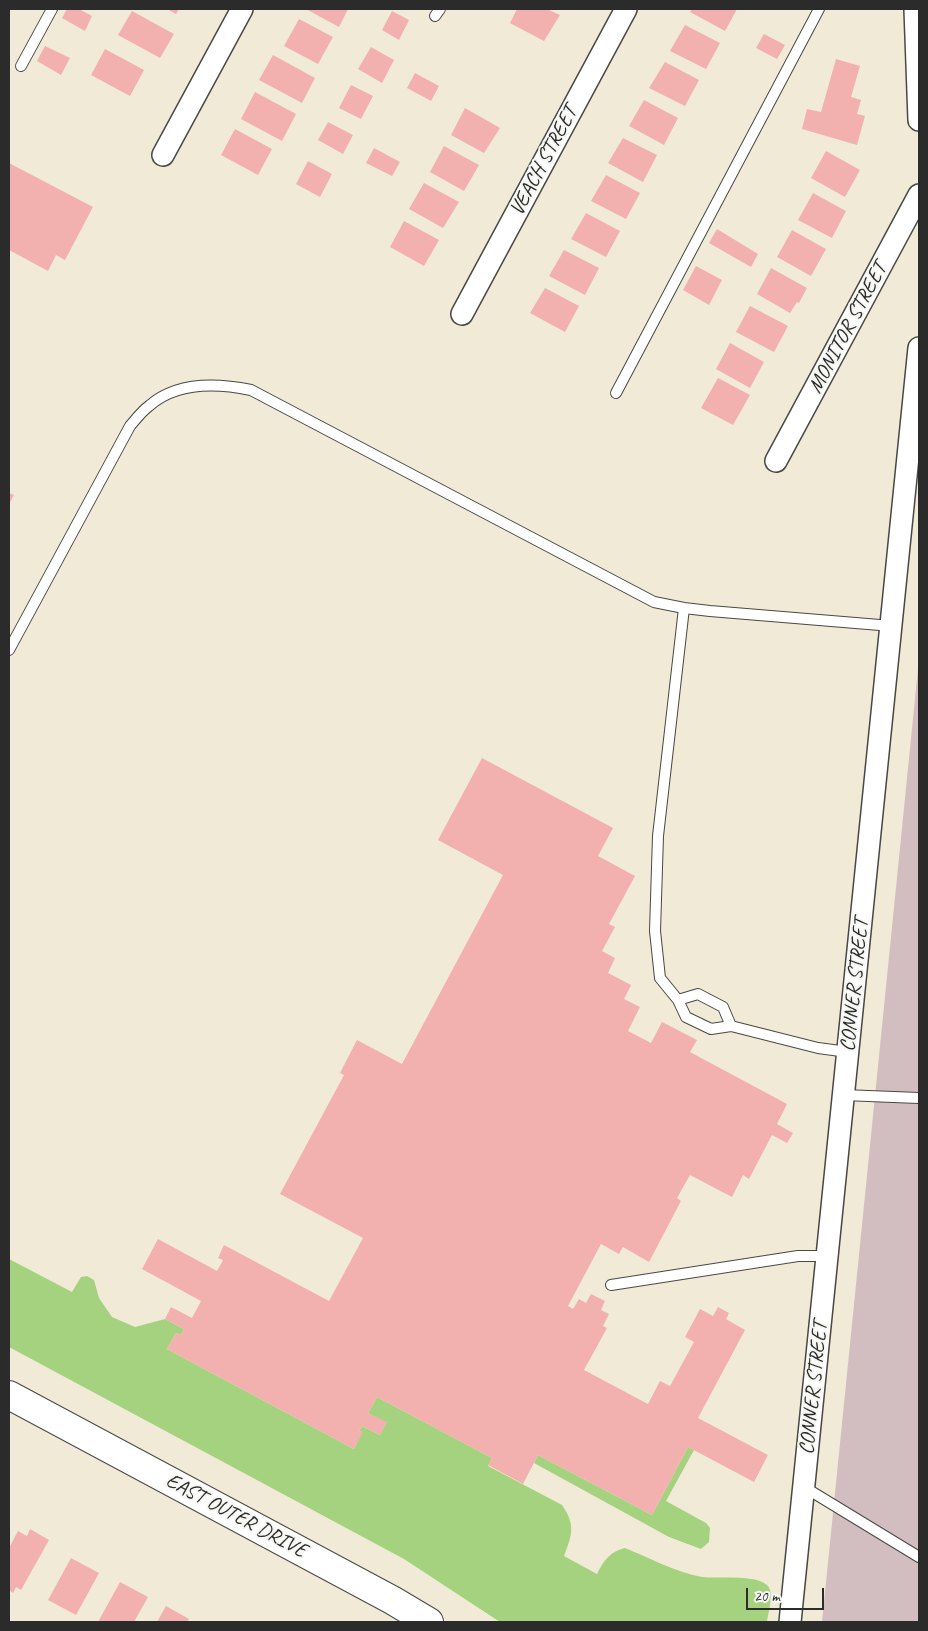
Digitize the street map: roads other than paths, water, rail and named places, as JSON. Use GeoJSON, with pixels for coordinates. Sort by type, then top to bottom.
{"type":"FeatureCollection","features":[{"type":"Feature","properties":{"kind":"main road","name":"EAST OUTER DRIVE"},"geometry":{"type":"LineString","coordinates":[[9,1386],[42,1411]]}},
{"type":"Feature","properties":{"kind":"main road","name":"EAST OUTER DRIVE"},"geometry":{"type":"LineString","coordinates":[[9,1395],[392,1600],[429,1622]]}},
{"type":"Feature","properties":{"kind":"street"},"geometry":{"type":"LineString","coordinates":[[163,155],[242,9]]}},
{"type":"Feature","properties":{"kind":"street","name":"VEACH STREET"},"geometry":{"type":"LineString","coordinates":[[462,314],[626,9]]}},
{"type":"Feature","properties":{"kind":"street"},"geometry":{"type":"LineString","coordinates":[[917,21],[919,120]]}},
{"type":"Feature","properties":{"kind":"street","name":"MONITOR STREET"},"geometry":{"type":"LineString","coordinates":[[776,462],[919,195]]}},
{"type":"Feature","properties":{"kind":"street","name":"CONNER STREET"},"geometry":{"type":"LineString","coordinates":[[790,1622],[919,348]]}},
{"type":"Feature","properties":{"kind":"lane"},"geometry":{"type":"LineString","coordinates":[[21,66],[52,9]]}},
{"type":"Feature","properties":{"kind":"lane"},"geometry":{"type":"LineString","coordinates":[[616,393],[819,9]]}},
{"type":"Feature","properties":{"kind":"lane"},"geometry":{"type":"LineString","coordinates":[[9,650],[130,426],[150,405],[166,395],[174,391],[202,386],[230,386],[251,390],[654,602],[684,608],[892,626]]}},
{"type":"Feature","properties":{"kind":"lane"},"geometry":{"type":"LineString","coordinates":[[684,608],[658,836],[655,931],[660,978],[678,1000],[686,1017],[711,1029],[731,1026],[818,1048],[848,1052]]}},
{"type":"Feature","properties":{"kind":"lane"},"geometry":{"type":"LineString","coordinates":[[678,1000],[698,994],[723,1008],[731,1026]]}},
{"type":"Feature","properties":{"kind":"lane"},"geometry":{"type":"LineString","coordinates":[[843,1095],[919,1098]]}},
{"type":"Feature","properties":{"kind":"lane"},"geometry":{"type":"LineString","coordinates":[[611,1285],[798,1256],[828,1256]]}},
{"type":"Feature","properties":{"kind":"lane"},"geometry":{"type":"LineString","coordinates":[[804,1487],[919,1558]]}}]}
